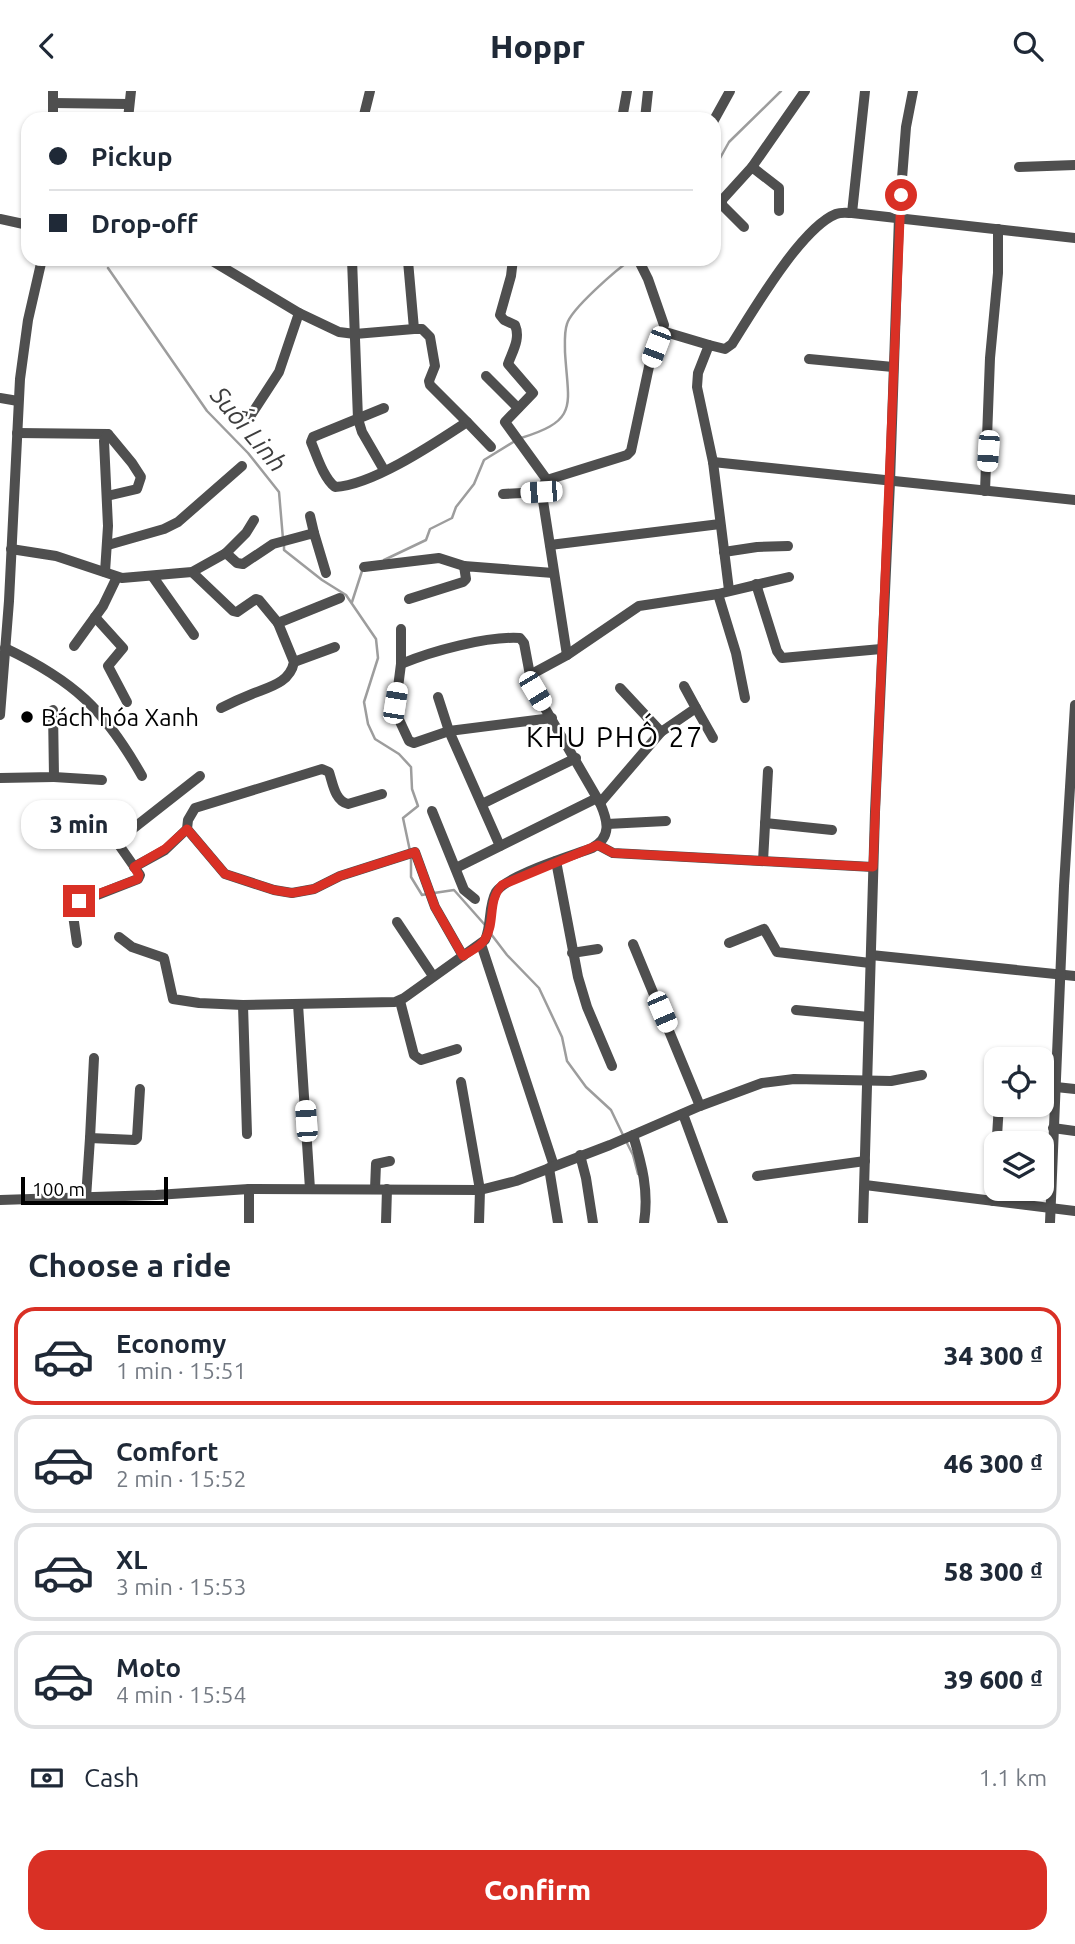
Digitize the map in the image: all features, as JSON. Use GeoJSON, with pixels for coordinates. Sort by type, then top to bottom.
{"type":"FeatureCollection","features":[{"type":"Feature","properties":{"kind":"street"},"geometry":{"type":"LineString","coordinates":[[128,112],[131,91]]}},
{"type":"Feature","properties":{"kind":"street"},"geometry":{"type":"LineString","coordinates":[[365,112],[370,91]]}},
{"type":"Feature","properties":{"kind":"street"},"geometry":{"type":"LineString","coordinates":[[623,112],[627,91]]}},
{"type":"Feature","properties":{"kind":"street"},"geometry":{"type":"LineString","coordinates":[[646,112],[648,91]]}},
{"type":"Feature","properties":{"kind":"street"},"geometry":{"type":"LineString","coordinates":[[718,112],[730,91]]}},
{"type":"Feature","properties":{"kind":"street"},"geometry":{"type":"LineString","coordinates":[[744,227],[722,205],[722,200],[752,167],[804,91]]}},
{"type":"Feature","properties":{"kind":"street"},"geometry":{"type":"LineString","coordinates":[[852,213],[865,91]]}},
{"type":"Feature","properties":{"kind":"street"},"geometry":{"type":"LineString","coordinates":[[863,1223],[873,867],[899,217],[906,127],[913,91]]}},
{"type":"Feature","properties":{"kind":"street"},"geometry":{"type":"LineString","coordinates":[[53,97],[129,103]]}},
{"type":"Feature","properties":{"kind":"street"},"geometry":{"type":"LineString","coordinates":[[1019,167],[1075,165]]}},
{"type":"Feature","properties":{"kind":"street"},"geometry":{"type":"LineString","coordinates":[[752,167],[779,188],[779,211]]}},
{"type":"Feature","properties":{"kind":"street"},"geometry":{"type":"LineString","coordinates":[[567,655],[541,488],[547,480],[627,455],[631,451],[650,362],[662,331],[725,349],[729,347],[799,246],[816,228],[837,213],[899,217],[1075,238]]}},
{"type":"Feature","properties":{"kind":"street"},"geometry":{"type":"LineString","coordinates":[[0,219],[21,224]]}},
{"type":"Feature","properties":{"kind":"street"},"geometry":{"type":"LineString","coordinates":[[985,491],[990,358],[998,273],[998,229]]}},
{"type":"Feature","properties":{"kind":"street"},"geometry":{"type":"LineString","coordinates":[[0,715],[11,549],[6,525],[28,320],[40,266]]}},
{"type":"Feature","properties":{"kind":"street"},"geometry":{"type":"LineString","coordinates":[[221,266],[327,327],[355,334],[422,329],[430,337],[435,366],[429,385],[491,447]]}},
{"type":"Feature","properties":{"kind":"street"},"geometry":{"type":"LineString","coordinates":[[352,266],[358,419],[362,432],[384,470]]}},
{"type":"Feature","properties":{"kind":"street"},"geometry":{"type":"LineString","coordinates":[[408,266],[414,328]]}},
{"type":"Feature","properties":{"kind":"street"},"geometry":{"type":"LineString","coordinates":[[512,266],[500,315],[515,325],[518,331],[514,353],[508,364],[533,393],[505,422],[547,480]]}},
{"type":"Feature","properties":{"kind":"street"},"geometry":{"type":"LineString","coordinates":[[642,266],[664,325]]}},
{"type":"Feature","properties":{"kind":"street"},"geometry":{"type":"LineString","coordinates":[[251,415],[279,372],[299,313]]}},
{"type":"Feature","properties":{"kind":"street"},"geometry":{"type":"LineString","coordinates":[[709,345],[698,373],[697,387],[713,462],[729,590]]}},
{"type":"Feature","properties":{"kind":"street"},"geometry":{"type":"LineString","coordinates":[[809,359],[893,367]]}},
{"type":"Feature","properties":{"kind":"street"},"geometry":{"type":"LineString","coordinates":[[486,376],[518,408]]}},
{"type":"Feature","properties":{"kind":"street"},"geometry":{"type":"LineString","coordinates":[[0,398],[18,401]]}},
{"type":"Feature","properties":{"kind":"street"},"geometry":{"type":"LineString","coordinates":[[384,408],[313,437],[311,442],[318,460],[335,487],[417,455],[467,422]]}},
{"type":"Feature","properties":{"kind":"street"},"geometry":{"type":"LineString","coordinates":[[17,433],[108,434],[141,477],[138,489],[107,496]]}},
{"type":"Feature","properties":{"kind":"street"},"geometry":{"type":"LineString","coordinates":[[105,572],[108,545],[104,441],[108,434]]}},
{"type":"Feature","properties":{"kind":"street"},"geometry":{"type":"LineString","coordinates":[[713,462],[1075,500]]}},
{"type":"Feature","properties":{"kind":"street"},"geometry":{"type":"LineString","coordinates":[[108,545],[164,529],[178,522],[242,466]]}},
{"type":"Feature","properties":{"kind":"street"},"geometry":{"type":"LineString","coordinates":[[503,494],[541,492]]}},
{"type":"Feature","properties":{"kind":"street"},"geometry":{"type":"LineString","coordinates":[[310,516],[326,573]]}},
{"type":"Feature","properties":{"kind":"street"},"geometry":{"type":"LineString","coordinates":[[11,549],[56,556],[117,577],[192,572],[217,560],[246,533],[254,520]]}},
{"type":"Feature","properties":{"kind":"street"},"geometry":{"type":"LineString","coordinates":[[550,545],[720,524]]}},
{"type":"Feature","properties":{"kind":"street"},"geometry":{"type":"LineString","coordinates":[[226,552],[239,565],[273,544],[314,533]]}},
{"type":"Feature","properties":{"kind":"street"},"geometry":{"type":"LineString","coordinates":[[724,552],[788,546]]}},
{"type":"Feature","properties":{"kind":"street"},"geometry":{"type":"LineString","coordinates":[[364,567],[439,558],[464,566],[553,572]]}},
{"type":"Feature","properties":{"kind":"street"},"geometry":{"type":"LineString","coordinates":[[409,599],[463,582],[466,579],[464,566]]}},
{"type":"Feature","properties":{"kind":"street"},"geometry":{"type":"LineString","coordinates":[[192,572],[233,611],[237,612],[259,600],[278,624],[294,662]]}},
{"type":"Feature","properties":{"kind":"street"},"geometry":{"type":"LineString","coordinates":[[153,576],[194,635]]}},
{"type":"Feature","properties":{"kind":"street"},"geometry":{"type":"LineString","coordinates":[[74,646],[95,617],[117,577]]}},
{"type":"Feature","properties":{"kind":"street"},"geometry":{"type":"LineString","coordinates":[[530,675],[567,655],[639,607],[718,594],[789,577]]}},
{"type":"Feature","properties":{"kind":"street"},"geometry":{"type":"LineString","coordinates":[[757,584],[777,651],[782,658],[881,649]]}},
{"type":"Feature","properties":{"kind":"street"},"geometry":{"type":"LineString","coordinates":[[718,594],[736,653],[745,698]]}},
{"type":"Feature","properties":{"kind":"street"},"geometry":{"type":"LineString","coordinates":[[278,624],[340,599]]}},
{"type":"Feature","properties":{"kind":"street"},"geometry":{"type":"LineString","coordinates":[[95,617],[123,648],[108,666],[127,702]]}},
{"type":"Feature","properties":{"kind":"street"},"geometry":{"type":"LineString","coordinates":[[401,629],[401,664],[395,711],[406,738],[414,743],[449,731],[552,718]]}},
{"type":"Feature","properties":{"kind":"street"},"geometry":{"type":"LineString","coordinates":[[401,664],[443,650],[520,638],[524,643],[535,691],[576,758],[599,801],[607,824],[606,836],[598,845],[502,885],[494,895],[485,938],[551,1167],[558,1223]]}},
{"type":"Feature","properties":{"kind":"street"},"geometry":{"type":"LineString","coordinates":[[221,708],[279,684],[294,662],[335,647]]}},
{"type":"Feature","properties":{"kind":"street"},"geometry":{"type":"LineString","coordinates":[[5,648],[53,672],[94,705],[121,740],[142,776]]}},
{"type":"Feature","properties":{"kind":"street"},"geometry":{"type":"LineString","coordinates":[[684,686],[713,737]]}},
{"type":"Feature","properties":{"kind":"street"},"geometry":{"type":"LineString","coordinates":[[620,688],[662,733]]}},
{"type":"Feature","properties":{"kind":"street"},"geometry":{"type":"LineString","coordinates":[[438,697],[449,731],[500,846]]}},
{"type":"Feature","properties":{"kind":"street"},"geometry":{"type":"LineString","coordinates":[[1050,1223],[1060,974],[1069,887],[1075,705]]}},
{"type":"Feature","properties":{"kind":"street"},"geometry":{"type":"LineString","coordinates":[[456,868],[599,801],[662,733],[696,708]]}},
{"type":"Feature","properties":{"kind":"street"},"geometry":{"type":"LineString","coordinates":[[54,710],[54,777]]}},
{"type":"Feature","properties":{"kind":"street"},"geometry":{"type":"LineString","coordinates":[[482,804],[576,758]]}},
{"type":"Feature","properties":{"kind":"street"},"geometry":{"type":"LineString","coordinates":[[134,867],[165,849],[187,829],[188,820],[195,808],[322,769],[329,772],[343,804],[382,794]]}},
{"type":"Feature","properties":{"kind":"street"},"geometry":{"type":"LineString","coordinates":[[763,861],[768,771]]}},
{"type":"Feature","properties":{"kind":"street"},"geometry":{"type":"LineString","coordinates":[[77,943],[72,908],[74,904],[138,879],[139,875],[118,841],[200,776]]}},
{"type":"Feature","properties":{"kind":"street"},"geometry":{"type":"LineString","coordinates":[[0,778],[102,780]]}},
{"type":"Feature","properties":{"kind":"street"},"geometry":{"type":"LineString","coordinates":[[432,811],[464,890],[475,899]]}},
{"type":"Feature","properties":{"kind":"street"},"geometry":{"type":"LineString","coordinates":[[607,824],[666,821]]}},
{"type":"Feature","properties":{"kind":"street"},"geometry":{"type":"LineString","coordinates":[[765,823],[832,830]]}},
{"type":"Feature","properties":{"kind":"street"},"geometry":{"type":"LineString","coordinates":[[187,829],[225,874],[292,893],[314,889],[340,876],[415,852],[433,900],[463,956]]}},
{"type":"Feature","properties":{"kind":"street"},"geometry":{"type":"LineString","coordinates":[[598,845],[613,853],[873,867]]}},
{"type":"Feature","properties":{"kind":"street"},"geometry":{"type":"LineString","coordinates":[[556,861],[572,953],[587,1007],[612,1066]]}},
{"type":"Feature","properties":{"kind":"street"},"geometry":{"type":"LineString","coordinates":[[397,922],[433,976]]}},
{"type":"Feature","properties":{"kind":"street"},"geometry":{"type":"LineString","coordinates":[[729,943],[764,929],[777,952],[1075,976]]}},
{"type":"Feature","properties":{"kind":"street"},"geometry":{"type":"LineString","coordinates":[[119,937],[132,947],[164,958],[173,999],[243,1005],[400,1001],[485,938]]}},
{"type":"Feature","properties":{"kind":"street"},"geometry":{"type":"LineString","coordinates":[[633,944],[700,1106]]}},
{"type":"Feature","properties":{"kind":"street"},"geometry":{"type":"LineString","coordinates":[[572,953],[598,949]]}},
{"type":"Feature","properties":{"kind":"street"},"geometry":{"type":"LineString","coordinates":[[400,1001],[414,1055],[418,1059],[457,1049]]}},
{"type":"Feature","properties":{"kind":"street"},"geometry":{"type":"LineString","coordinates":[[298,1004],[310,1189]]}},
{"type":"Feature","properties":{"kind":"street"},"geometry":{"type":"LineString","coordinates":[[243,1005],[247,1135]]}},
{"type":"Feature","properties":{"kind":"street"},"geometry":{"type":"LineString","coordinates":[[796,1010],[869,1017]]}},
{"type":"Feature","properties":{"kind":"street"},"geometry":{"type":"LineString","coordinates":[[86,1198],[94,1058]]}},
{"type":"Feature","properties":{"kind":"street"},"geometry":{"type":"LineString","coordinates":[[0,1200],[249,1189],[480,1189],[516,1181],[762,1083],[794,1079],[891,1081],[922,1075]]}},
{"type":"Feature","properties":{"kind":"street"},"geometry":{"type":"LineString","coordinates":[[461,1082],[480,1189],[479,1223]]}},
{"type":"Feature","properties":{"kind":"street"},"geometry":{"type":"LineString","coordinates":[[1056,1087],[1075,1089]]}},
{"type":"Feature","properties":{"kind":"street"},"geometry":{"type":"LineString","coordinates":[[90,1138],[135,1140],[140,1089]]}},
{"type":"Feature","properties":{"kind":"street"},"geometry":{"type":"LineString","coordinates":[[683,1114],[723,1223]]}},
{"type":"Feature","properties":{"kind":"street"},"geometry":{"type":"LineString","coordinates":[[1053,1128],[1075,1131]]}},
{"type":"Feature","properties":{"kind":"street"},"geometry":{"type":"LineString","coordinates":[[633,1135],[646,1180],[644,1223]]}},
{"type":"Feature","properties":{"kind":"street"},"geometry":{"type":"LineString","coordinates":[[580,1155],[593,1223]]}},
{"type":"Feature","properties":{"kind":"street"},"geometry":{"type":"LineString","coordinates":[[386,1223],[376,1164],[390,1161]]}},
{"type":"Feature","properties":{"kind":"street"},"geometry":{"type":"LineString","coordinates":[[758,1176],[864,1161]]}},
{"type":"Feature","properties":{"kind":"street"},"geometry":{"type":"LineString","coordinates":[[865,1185],[984,1200]]}},
{"type":"Feature","properties":{"kind":"street"},"geometry":{"type":"LineString","coordinates":[[249,1189],[249,1223]]}},
{"type":"Feature","properties":{"kind":"street"},"geometry":{"type":"LineString","coordinates":[[993,1201],[1075,1211]]}},
{"type":"Feature","properties":{"kind":"waterway"},"geometry":{"type":"LineString","coordinates":[[721,156],[729,142],[781,91]]}},
{"type":"Feature","properties":{"kind":"waterway"},"geometry":{"type":"LineString","coordinates":[[521,438],[540,431],[562,417],[568,398],[565,342],[567,324],[585,299],[623,266]]}},
{"type":"Feature","properties":{"kind":"waterway","name":"Suối Linh"},"geometry":{"type":"LineString","coordinates":[[108,268],[207,411],[248,453],[279,492],[283,539]]}},
{"type":"Feature","properties":{"kind":"waterway"},"geometry":{"type":"LineString","coordinates":[[384,560],[426,540],[430,529],[452,518],[456,507],[474,484],[484,460],[515,441]]}},
{"type":"Feature","properties":{"kind":"waterway","name":"Suối Linh"},"geometry":{"type":"LineString","coordinates":[[284,546],[284,550],[346,595],[376,639],[378,658],[364,702],[368,724],[375,739],[399,754],[411,767],[412,789],[418,806],[403,818],[410,851]]}},
{"type":"Feature","properties":{"kind":"waterway"},"geometry":{"type":"LineString","coordinates":[[352,602],[362,571]]}},
{"type":"Feature","properties":{"kind":"waterway","name":"Suối Linh"},"geometry":{"type":"LineString","coordinates":[[411,858],[411,877],[422,895],[427,894]]}},
{"type":"Feature","properties":{"kind":"waterway","name":"Suối Linh"},"geometry":{"type":"LineString","coordinates":[[434,893],[454,890],[485,925]]}},
{"type":"Feature","properties":{"kind":"waterway","name":"Suối Linh"},"geometry":{"type":"LineString","coordinates":[[491,934],[539,988],[562,1037],[567,1061],[586,1087],[611,1110],[623,1135]]}},
{"type":"Feature","properties":{"kind":"waterway","name":"Suối Linh"},"geometry":{"type":"LineString","coordinates":[[626,1141],[638,1174]]}},
{"type":"Feature","properties":{"kind":"place","name":"Bách hóa Xanh"},"geometry":{"type":"Point","coordinates":[27,717]}},
{"type":"Feature","properties":{"kind":"district","name":"KHU PHỐ 27"},"geometry":{"type":"Point","coordinates":[615,736]}},
{"type":"Feature","properties":{"kind":"route"},"geometry":{"type":"LineString","coordinates":[[79,901],[138,879],[139,875],[134,867],[165,849],[187,829],[225,874],[292,893],[303,893],[340,876],[415,852],[435,907],[463,956],[485,940],[490,929],[494,895],[502,885],[598,845],[613,853],[873,867],[901,195]]}}]}
